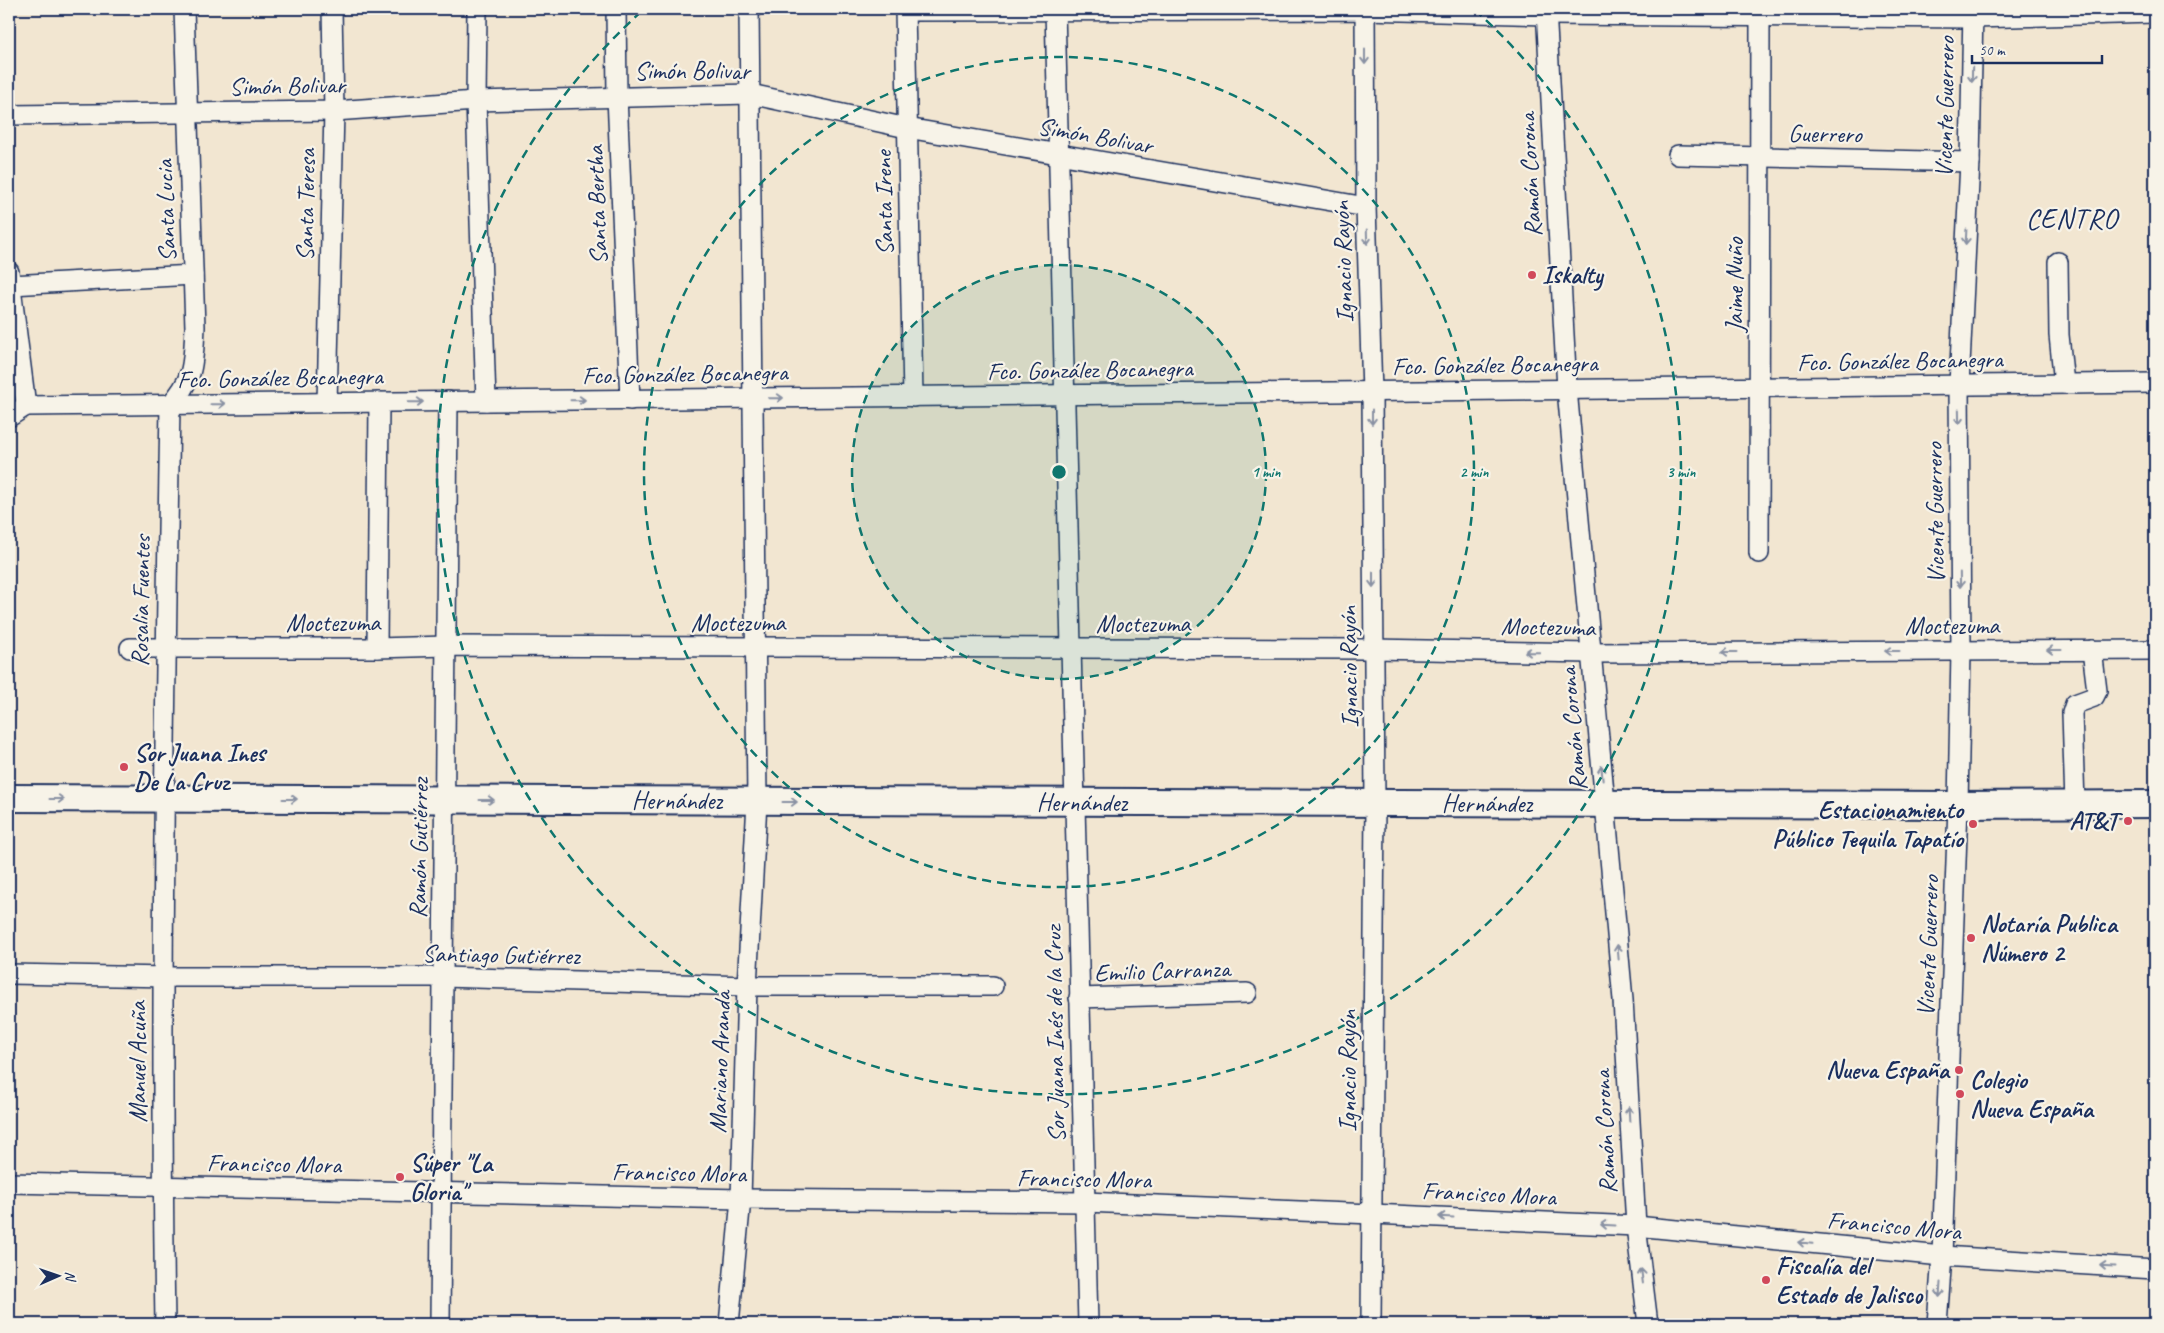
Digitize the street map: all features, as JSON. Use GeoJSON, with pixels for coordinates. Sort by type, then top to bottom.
{"type":"FeatureCollection","features":[{"type":"Feature","properties":{"kind":"street","name":"Santa Lucia"},"geometry":{"type":"LineString","coordinates":[[170,405],[184,388],[192,370],[195,327],[184,9]]}},
{"type":"Feature","properties":{"kind":"street","name":"Santa Teresa"},"geometry":{"type":"LineString","coordinates":[[327,403],[334,111],[332,9]]}},
{"type":"Feature","properties":{"kind":"street"},"geometry":{"type":"LineString","coordinates":[[477,9],[476,101],[486,401]]}},
{"type":"Feature","properties":{"kind":"street","name":"Santa Bertha"},"geometry":{"type":"LineString","coordinates":[[616,9],[617,96],[630,400]]}},
{"type":"Feature","properties":{"kind":"street","name":"Mariano Aranda"},"geometry":{"type":"LineString","coordinates":[[729,1324],[741,1199],[747,986],[757,802],[749,9]]}},
{"type":"Feature","properties":{"kind":"street"},"geometry":{"type":"LineString","coordinates":[[905,10],[1365,9],[1760,17],[2155,13]]}},
{"type":"Feature","properties":{"kind":"street","name":"Ignacio Rayón"},"geometry":{"type":"LineString","coordinates":[[1365,9],[1366,207],[1372,392],[1375,804],[1371,1324]]}},
{"type":"Feature","properties":{"kind":"street","name":"Santa Irene"},"geometry":{"type":"LineString","coordinates":[[905,10],[912,396]]}},
{"type":"Feature","properties":{"kind":"street","name":"Sor Juana Inés de la Cruz"},"geometry":{"type":"LineString","coordinates":[[1055,10],[1088,1324]]}},
{"type":"Feature","properties":{"kind":"street","name":"Ramón Corona"},"geometry":{"type":"LineString","coordinates":[[1546,12],[1567,389],[1623,1000],[1636,1226],[1648,1324]]}},
{"type":"Feature","properties":{"kind":"street","name":"Vicente Guerrero"},"geometry":{"type":"LineString","coordinates":[[1937,1324],[1942,1256],[1958,805],[1961,650],[1958,385],[1970,162],[1973,14]]}},
{"type":"Feature","properties":{"kind":"street","name":"Jaime Nuño"},"geometry":{"type":"LineString","coordinates":[[1759,553],[1760,17]]}},
{"type":"Feature","properties":{"kind":"street","name":"Simón Bolivar"},"geometry":{"type":"LineString","coordinates":[[9,116],[334,111],[476,101],[750,94],[907,128],[1366,207]]}},
{"type":"Feature","properties":{"kind":"street","name":"Guerrero"},"geometry":{"type":"LineString","coordinates":[[1678,155],[1970,162]]}},
{"type":"Feature","properties":{"kind":"street"},"geometry":{"type":"LineString","coordinates":[[2058,262],[2059,335],[2064,384]]}},
{"type":"Feature","properties":{"kind":"street"},"geometry":{"type":"LineString","coordinates":[[9,417],[26,406],[10,279],[193,275]]}},
{"type":"Feature","properties":{"kind":"street","name":"Fco. González Bocanegra"},"geometry":{"type":"LineString","coordinates":[[26,406],[2155,383]]}},
{"type":"Feature","properties":{"kind":"street","name":"Ramón Gutiérrez"},"geometry":{"type":"LineString","coordinates":[[440,1324],[448,401]]}},
{"type":"Feature","properties":{"kind":"street"},"geometry":{"type":"LineString","coordinates":[[377,648],[379,402]]}},
{"type":"Feature","properties":{"kind":"street","name":"Rosalia Fuentes"},"geometry":{"type":"LineString","coordinates":[[164,799],[170,405]]}},
{"type":"Feature","properties":{"kind":"street","name":"Moctezuma"},"geometry":{"type":"LineString","coordinates":[[130,648],[377,648],[446,646],[1373,650],[1591,654],[2155,650]]}},
{"type":"Feature","properties":{"kind":"street"},"geometry":{"type":"LineString","coordinates":[[2075,804],[2072,713],[2075,704],[2094,697],[2097,691],[2092,650]]}},
{"type":"Feature","properties":{"kind":"street","name":"Hernández"},"geometry":{"type":"LineString","coordinates":[[9,798],[1375,804],[2155,804]]}},
{"type":"Feature","properties":{"kind":"street","name":"Manuel Acuña"},"geometry":{"type":"LineString","coordinates":[[164,799],[163,1187],[165,1324]]}},
{"type":"Feature","properties":{"kind":"street","name":"Santiago Gutiérrez"},"geometry":{"type":"LineString","coordinates":[[9,974],[163,977],[443,977],[747,986],[993,986]]}},
{"type":"Feature","properties":{"kind":"street","name":"Emilio Carranza"},"geometry":{"type":"LineString","coordinates":[[1080,998],[1246,993]]}},
{"type":"Feature","properties":{"kind":"street","name":"Francisco Mora"},"geometry":{"type":"LineString","coordinates":[[9,1183],[741,1199],[1085,1202],[1636,1226],[1942,1256],[2155,1269]]}},
{"type":"Feature","properties":{"kind":"place","name":"Iskalty"},"geometry":{"type":"Point","coordinates":[1532,275]}},
{"type":"Feature","properties":{"kind":"place","name":"Sor Juana Ines De La Cruz"},"geometry":{"type":"Point","coordinates":[124,767]}},
{"type":"Feature","properties":{"kind":"place","name":"AT&T"},"geometry":{"type":"Point","coordinates":[2128,821]}},
{"type":"Feature","properties":{"kind":"place","name":"Estacionamiento Público Tequila Tapatío"},"geometry":{"type":"Point","coordinates":[1973,824]}},
{"type":"Feature","properties":{"kind":"place","name":"Notaría Publica Número 2"},"geometry":{"type":"Point","coordinates":[1971,938]}},
{"type":"Feature","properties":{"kind":"place","name":"Nueva España"},"geometry":{"type":"Point","coordinates":[1959,1070]}},
{"type":"Feature","properties":{"kind":"place","name":"Colegio Nueva España"},"geometry":{"type":"Point","coordinates":[1960,1094]}},
{"type":"Feature","properties":{"kind":"place","name":"Súper \"La Gloria\""},"geometry":{"type":"Point","coordinates":[400,1177]}},
{"type":"Feature","properties":{"kind":"place","name":"Fiscalía del Estado de Jalisco"},"geometry":{"type":"Point","coordinates":[1766,1280]}},
{"type":"Feature","properties":{"kind":"district","name":"CENTRO"},"geometry":{"type":"Point","coordinates":[2072,218]}}]}
